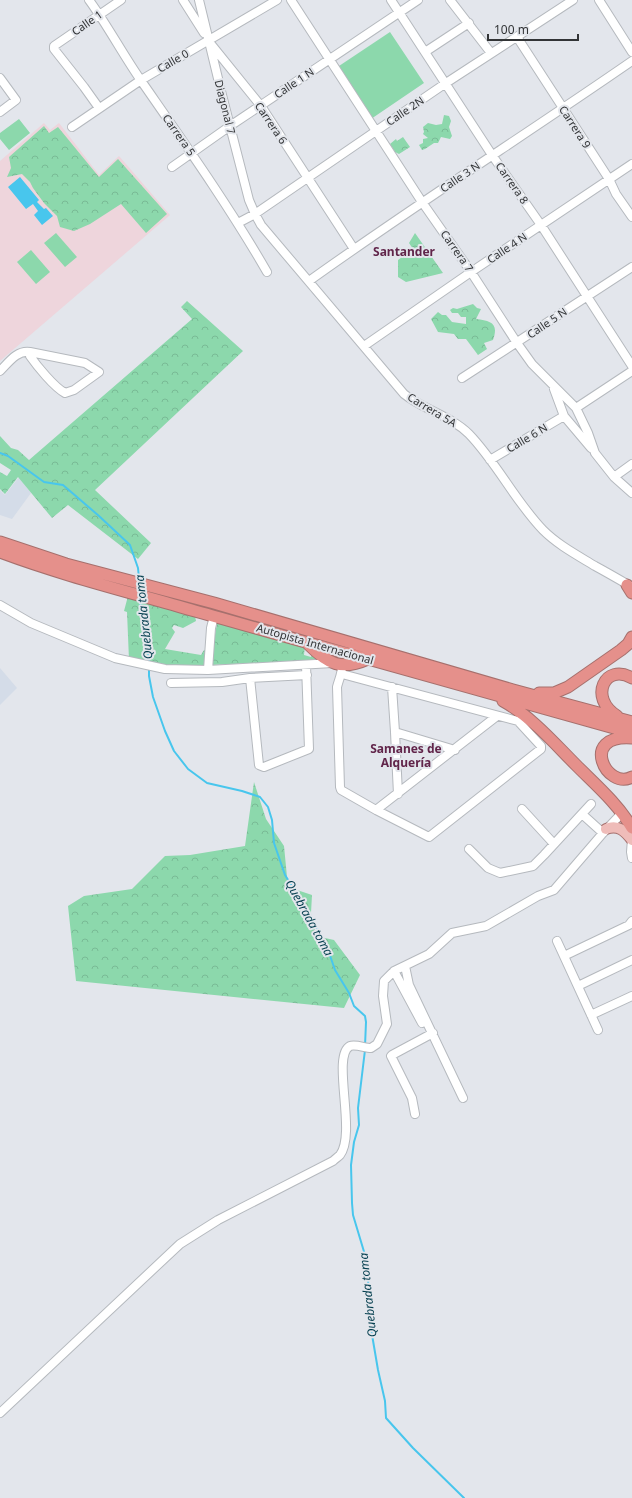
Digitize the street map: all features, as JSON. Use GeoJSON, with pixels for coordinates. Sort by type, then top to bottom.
{"type":"FeatureCollection","features":[{"type":"Feature","properties":{"kind":"highway","name":"Autopista Internacional"},"geometry":{"type":"LineString","coordinates":[[0,542],[66,564],[214,603],[513,690],[628,729]]}},
{"type":"Feature","properties":{"kind":"highway","name":"Autopista Internacional"},"geometry":{"type":"LineString","coordinates":[[0,552],[49,569],[306,642],[628,729]]}},
{"type":"Feature","properties":{"kind":"highway"},"geometry":{"type":"LineString","coordinates":[[513,690],[547,693],[563,690],[621,650],[632,638]]}},
{"type":"Feature","properties":{"kind":"highway"},"geometry":{"type":"LineString","coordinates":[[306,642],[321,656],[339,668],[368,659]]}},
{"type":"Feature","properties":{"kind":"highway"},"geometry":{"type":"LineString","coordinates":[[632,678],[624,674],[614,675],[606,680],[602,690],[602,699],[606,707],[628,729],[606,743],[602,749],[601,758],[605,768],[615,777],[622,780],[632,777]]}},
{"type":"Feature","properties":{"kind":"highway"},"geometry":{"type":"LineString","coordinates":[[487,692],[509,705],[528,719],[587,776],[622,813],[632,828]]}},
{"type":"Feature","properties":{"kind":"main road"},"geometry":{"type":"LineString","coordinates":[[605,831],[614,827],[619,828],[632,839]]}},
{"type":"Feature","properties":{"kind":"street","name":"Carrera 5"},"geometry":{"type":"LineString","coordinates":[[89,0],[141,80],[192,153],[238,223],[267,272]]}},
{"type":"Feature","properties":{"kind":"street","name":"Calle 1"},"geometry":{"type":"LineString","coordinates":[[99,108],[54,49],[54,46],[121,0]]}},
{"type":"Feature","properties":{"kind":"street","name":"Carrera 6"},"geometry":{"type":"LineString","coordinates":[[183,0],[208,41],[261,106],[354,249]]}},
{"type":"Feature","properties":{"kind":"street","name":"Diagonal 7"},"geometry":{"type":"LineString","coordinates":[[199,0],[208,41],[249,200],[255,214]]}},
{"type":"Feature","properties":{"kind":"street","name":"Calle 0"},"geometry":{"type":"LineString","coordinates":[[72,127],[141,80],[277,0]]}},
{"type":"Feature","properties":{"kind":"street","name":"Carrera 7"},"geometry":{"type":"LineString","coordinates":[[290,0],[422,202],[471,272],[532,364],[553,387],[576,408],[595,452],[614,477],[632,493]]}},
{"type":"Feature","properties":{"kind":"street","name":"Carrera 8"},"geometry":{"type":"LineString","coordinates":[[391,0],[492,155],[541,225],[632,366]]}},
{"type":"Feature","properties":{"kind":"street","name":"Calle 1 N"},"geometry":{"type":"LineString","coordinates":[[172,167],[230,126],[418,0]]}},
{"type":"Feature","properties":{"kind":"street"},"geometry":{"type":"LineString","coordinates":[[450,0],[492,53]]}},
{"type":"Feature","properties":{"kind":"street","name":"Calle 2N"},"geometry":{"type":"LineString","coordinates":[[238,223],[255,214],[446,83],[573,0]]}},
{"type":"Feature","properties":{"kind":"street"},"geometry":{"type":"LineString","coordinates":[[600,0],[632,52]]}},
{"type":"Feature","properties":{"kind":"street"},"geometry":{"type":"LineString","coordinates":[[425,52],[469,23]]}},
{"type":"Feature","properties":{"kind":"street","name":"Carrera 9"},"geometry":{"type":"LineString","coordinates":[[517,37],[564,108],[609,179],[616,194],[632,217]]}},
{"type":"Feature","properties":{"kind":"street","name":"Calle 3 N"},"geometry":{"type":"LineString","coordinates":[[309,281],[422,202],[632,61]]}},
{"type":"Feature","properties":{"kind":"street"},"geometry":{"type":"LineString","coordinates":[[0,78],[16,100],[0,112]]}},
{"type":"Feature","properties":{"kind":"street","name":"Calle 4 N"},"geometry":{"type":"LineString","coordinates":[[364,346],[632,164]]}},
{"type":"Feature","properties":{"kind":"street","name":"Carrera 5A"},"geometry":{"type":"LineString","coordinates":[[255,214],[265,230],[404,394],[459,426],[478,445],[532,517],[548,534],[573,553],[631,589]]}},
{"type":"Feature","properties":{"kind":"street","name":"Calle 5 N"},"geometry":{"type":"LineString","coordinates":[[462,378],[518,343],[586,296],[632,267]]}},
{"type":"Feature","properties":{"kind":"street"},"geometry":{"type":"LineString","coordinates":[[0,371],[16,355],[23,352],[30,352],[85,362],[99,372],[74,390],[65,392],[53,382],[30,356],[30,352]]}},
{"type":"Feature","properties":{"kind":"street"},"geometry":{"type":"LineString","coordinates":[[576,408],[632,371]]}},
{"type":"Feature","properties":{"kind":"street"},"geometry":{"type":"LineString","coordinates":[[553,387],[564,416],[595,452]]}},
{"type":"Feature","properties":{"kind":"street","name":"Calle 6 N"},"geometry":{"type":"LineString","coordinates":[[490,460],[564,416]]}},
{"type":"Feature","properties":{"kind":"street"},"geometry":{"type":"LineString","coordinates":[[614,477],[632,464]]}},
{"type":"Feature","properties":{"kind":"street"},"geometry":{"type":"LineString","coordinates":[[0,605],[31,623],[115,658],[165,669],[208,670],[306,665],[339,668],[392,687],[522,724],[541,746],[541,749],[429,837],[376,810],[344,792],[340,787],[337,687],[339,668]]}},
{"type":"Feature","properties":{"kind":"street"},"geometry":{"type":"LineString","coordinates":[[208,670],[211,628],[214,616]]}},
{"type":"Feature","properties":{"kind":"street"},"geometry":{"type":"LineString","coordinates":[[250,678],[259,765],[264,767],[309,749],[306,665]]}},
{"type":"Feature","properties":{"kind":"street"},"geometry":{"type":"LineString","coordinates":[[171,683],[222,682],[250,678],[307,674]]}},
{"type":"Feature","properties":{"kind":"street"},"geometry":{"type":"LineString","coordinates":[[392,687],[398,794]]}},
{"type":"Feature","properties":{"kind":"street"},"geometry":{"type":"LineString","coordinates":[[376,810],[456,750],[497,716]]}},
{"type":"Feature","properties":{"kind":"street"},"geometry":{"type":"LineString","coordinates":[[395,732],[456,750]]}},
{"type":"Feature","properties":{"kind":"street"},"geometry":{"type":"LineString","coordinates":[[522,809],[554,844]]}},
{"type":"Feature","properties":{"kind":"street"},"geometry":{"type":"LineString","coordinates":[[470,849],[488,868],[500,873],[533,866],[586,809],[605,831]]}},
{"type":"Feature","properties":{"kind":"street"},"geometry":{"type":"LineString","coordinates":[[0,1413],[180,1244],[218,1220],[340,1156],[347,1133],[343,1086],[343,1056],[348,1047],[354,1045],[371,1048],[377,1044],[387,1024],[383,996],[384,981],[394,971],[429,954],[452,933],[486,926],[538,896],[554,890],[622,813]]}},
{"type":"Feature","properties":{"kind":"street"},"geometry":{"type":"LineString","coordinates":[[632,839],[632,858]]}},
{"type":"Feature","properties":{"kind":"street"},"geometry":{"type":"LineString","coordinates":[[564,956],[631,926]]}},
{"type":"Feature","properties":{"kind":"street"},"geometry":{"type":"LineString","coordinates":[[557,941],[598,1030]]}},
{"type":"Feature","properties":{"kind":"street"},"geometry":{"type":"LineString","coordinates":[[578,986],[632,960]]}},
{"type":"Feature","properties":{"kind":"street"},"geometry":{"type":"LineString","coordinates":[[405,966],[409,985],[417,1006],[463,1098]]}},
{"type":"Feature","properties":{"kind":"street"},"geometry":{"type":"LineString","coordinates":[[394,971],[417,1006]]}},
{"type":"Feature","properties":{"kind":"street"},"geometry":{"type":"LineString","coordinates":[[591,1015],[632,996]]}},
{"type":"Feature","properties":{"kind":"street"},"geometry":{"type":"LineString","coordinates":[[415,1114],[412,1098],[391,1056],[393,1053],[432,1036]]}},
{"type":"Feature","properties":{"kind":"shaded area"},"geometry":{"type":"Polygon","coordinates":[[[44,123],[50,130],[59,123],[99,175],[119,156],[170,215],[0,361],[0,161],[44,123]]]}},
{"type":"Feature","properties":{"kind":"shaded area"},"geometry":{"type":"Polygon","coordinates":[[[19,477],[31,493],[12,519],[0,515],[0,490],[5,495],[19,477]]]}},
{"type":"Feature","properties":{"kind":"shaded area"},"geometry":{"type":"Polygon","coordinates":[[[0,668],[17,688],[0,705],[0,668]]]}},
{"type":"Feature","properties":{"kind":"green space"},"geometry":{"type":"Polygon","coordinates":[[[390,32],[424,83],[371,119],[336,68],[390,32]]]}},
{"type":"Feature","properties":{"kind":"green space"},"geometry":{"type":"Polygon","coordinates":[[[444,115],[449,116],[451,121],[449,127],[452,136],[450,139],[441,137],[438,143],[434,143],[422,150],[419,145],[423,143],[423,139],[428,138],[423,134],[423,127],[428,123],[436,125],[442,124],[444,115]]]}},
{"type":"Feature","properties":{"kind":"green space"},"geometry":{"type":"Polygon","coordinates":[[[19,119],[30,133],[9,150],[0,139],[0,133],[19,119]]]}},
{"type":"Feature","properties":{"kind":"green space"},"geometry":{"type":"Polygon","coordinates":[[[44,126],[49,133],[58,127],[99,177],[118,159],[167,214],[146,233],[121,204],[90,224],[74,231],[60,227],[57,216],[44,203],[30,182],[22,174],[7,177],[11,168],[9,157],[44,126]]]}},
{"type":"Feature","properties":{"kind":"green space"},"geometry":{"type":"Polygon","coordinates":[[[403,137],[410,147],[399,154],[395,152],[390,144],[396,139],[397,141],[403,137]]]}},
{"type":"Feature","properties":{"kind":"green space"},"geometry":{"type":"Polygon","coordinates":[[[56,233],[77,257],[65,267],[44,243],[56,233]]]}},
{"type":"Feature","properties":{"kind":"green space"},"geometry":{"type":"Polygon","coordinates":[[[415,233],[443,273],[406,282],[398,277],[398,260],[413,249],[409,243],[415,233]]]}},
{"type":"Feature","properties":{"kind":"green space"},"geometry":{"type":"Polygon","coordinates":[[[31,250],[50,272],[36,284],[17,262],[31,250]]]}},
{"type":"Feature","properties":{"kind":"green space"},"geometry":{"type":"Polygon","coordinates":[[[187,301],[243,351],[95,490],[151,543],[138,559],[68,505],[52,518],[18,477],[5,494],[0,489],[0,472],[7,476],[11,470],[0,463],[0,436],[11,448],[18,450],[29,460],[192,319],[181,307],[187,301]]]}},
{"type":"Feature","properties":{"kind":"green space"},"geometry":{"type":"Polygon","coordinates":[[[473,304],[477,308],[481,309],[476,319],[490,322],[494,326],[495,330],[493,340],[484,343],[487,349],[478,355],[466,339],[458,339],[454,334],[438,332],[431,319],[438,312],[442,315],[446,315],[452,322],[466,324],[466,317],[461,317],[458,313],[452,313],[450,310],[473,304]]]}},
{"type":"Feature","properties":{"kind":"green space"},"geometry":{"type":"Polygon","coordinates":[[[128,596],[195,616],[196,621],[183,628],[174,625],[172,628],[175,632],[165,649],[201,655],[204,650],[208,651],[207,669],[167,668],[129,660],[127,612],[124,611],[128,596]]]}},
{"type":"Feature","properties":{"kind":"green space"},"geometry":{"type":"Polygon","coordinates":[[[217,623],[305,645],[304,655],[311,657],[313,651],[320,660],[210,665],[217,623]]]}},
{"type":"Feature","properties":{"kind":"green space"},"geometry":{"type":"Polygon","coordinates":[[[254,782],[266,819],[284,846],[288,887],[312,895],[311,913],[316,936],[334,940],[360,975],[344,1008],[76,981],[68,906],[84,896],[132,889],[165,856],[190,855],[245,846],[254,782]]]}},
{"type":"Feature","properties":{"kind":"water"},"geometry":{"type":"Polygon","coordinates":[[[20,177],[39,200],[37,202],[44,209],[46,208],[53,216],[42,225],[34,215],[38,211],[33,204],[26,209],[8,187],[20,177]]]}},
{"type":"Feature","properties":{"kind":"waterway","name":"Quebrada toma"},"geometry":{"type":"LineString","coordinates":[[0,453],[8,456],[44,482],[63,485],[99,516],[130,545],[138,568],[139,578]]}},
{"type":"Feature","properties":{"kind":"waterway","name":"Quebrada toma"},"geometry":{"type":"LineString","coordinates":[[140,599],[148,647],[149,663]]}},
{"type":"Feature","properties":{"kind":"waterway","name":"Quebrada toma"},"geometry":{"type":"LineString","coordinates":[[149,668],[153,697],[165,731],[174,751],[188,769],[207,783],[242,791],[260,797],[268,807],[272,820],[274,843],[285,875],[326,944],[335,970],[349,993],[354,1006],[365,1016],[365,1046]]}},
{"type":"Feature","properties":{"kind":"waterway","name":"Quebrada toma"},"geometry":{"type":"LineString","coordinates":[[365,1050],[358,1108],[359,1125],[354,1142],[351,1165],[352,1203],[353,1215],[365,1255],[368,1277],[369,1317],[385,1401],[386,1418],[413,1448],[464,1498]]}},
{"type":"Feature","properties":{"kind":"district","name":"Santander"},"geometry":{"type":"Point","coordinates":[404,252]}},
{"type":"Feature","properties":{"kind":"district","name":"Samanes de Alquería"},"geometry":{"type":"Point","coordinates":[406,756]}}]}
